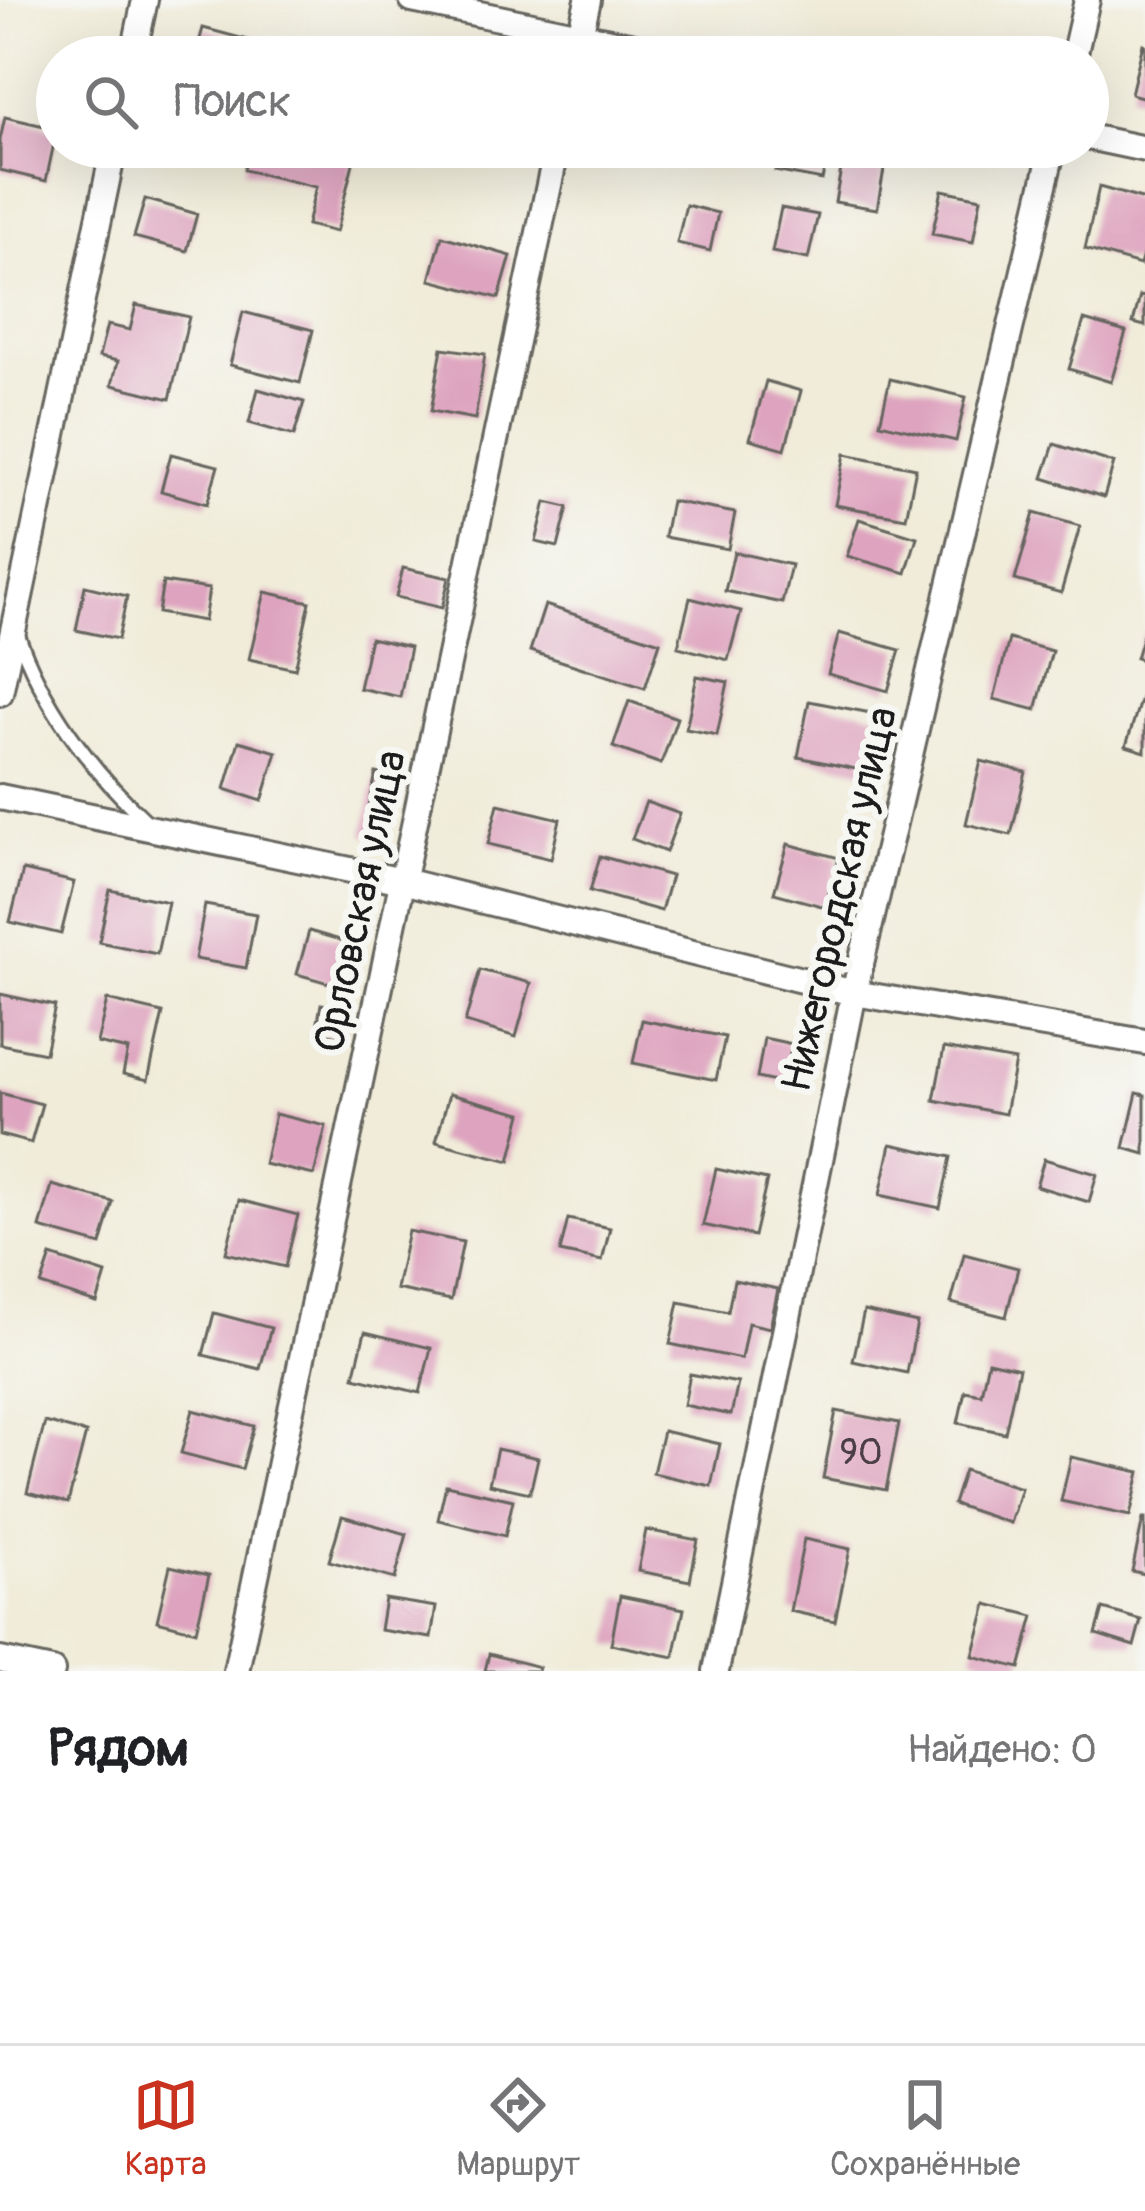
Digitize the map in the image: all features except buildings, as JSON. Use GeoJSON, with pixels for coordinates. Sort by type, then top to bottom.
{"type":"FeatureCollection","features":[{"type":"Feature","properties":{"kind":"street"},"geometry":{"type":"LineString","coordinates":[[137,36],[145,0]]}},
{"type":"Feature","properties":{"kind":"street"},"geometry":{"type":"LineString","coordinates":[[412,0],[542,36]]}},
{"type":"Feature","properties":{"kind":"street"},"geometry":{"type":"LineString","coordinates":[[580,36],[588,0]]}},
{"type":"Feature","properties":{"kind":"street"},"geometry":{"type":"LineString","coordinates":[[1079,36],[1087,0]]}},
{"type":"Feature","properties":{"kind":"street"},"geometry":{"type":"LineString","coordinates":[[1109,141],[1145,149]]}},
{"type":"Feature","properties":{"kind":"street"},"geometry":{"type":"LineString","coordinates":[[0,693],[110,168]]}},
{"type":"Feature","properties":{"kind":"street","name":"Орловская улица"},"geometry":{"type":"LineString","coordinates":[[236,1671],[552,168]]}},
{"type":"Feature","properties":{"kind":"street","name":"Нижегородская улица"},"geometry":{"type":"LineString","coordinates":[[716,1671],[854,992],[1048,168]]}},
{"type":"Feature","properties":{"kind":"street"},"geometry":{"type":"LineString","coordinates":[[0,797],[403,881],[854,992],[1145,1042]]}},
{"type":"Feature","properties":{"kind":"street"},"geometry":{"type":"LineString","coordinates":[[0,1660],[52,1671]]}},
{"type":"Feature","properties":{"kind":"lane"},"geometry":{"type":"LineString","coordinates":[[14,626],[31,674],[106,784],[155,829]]}}]}
